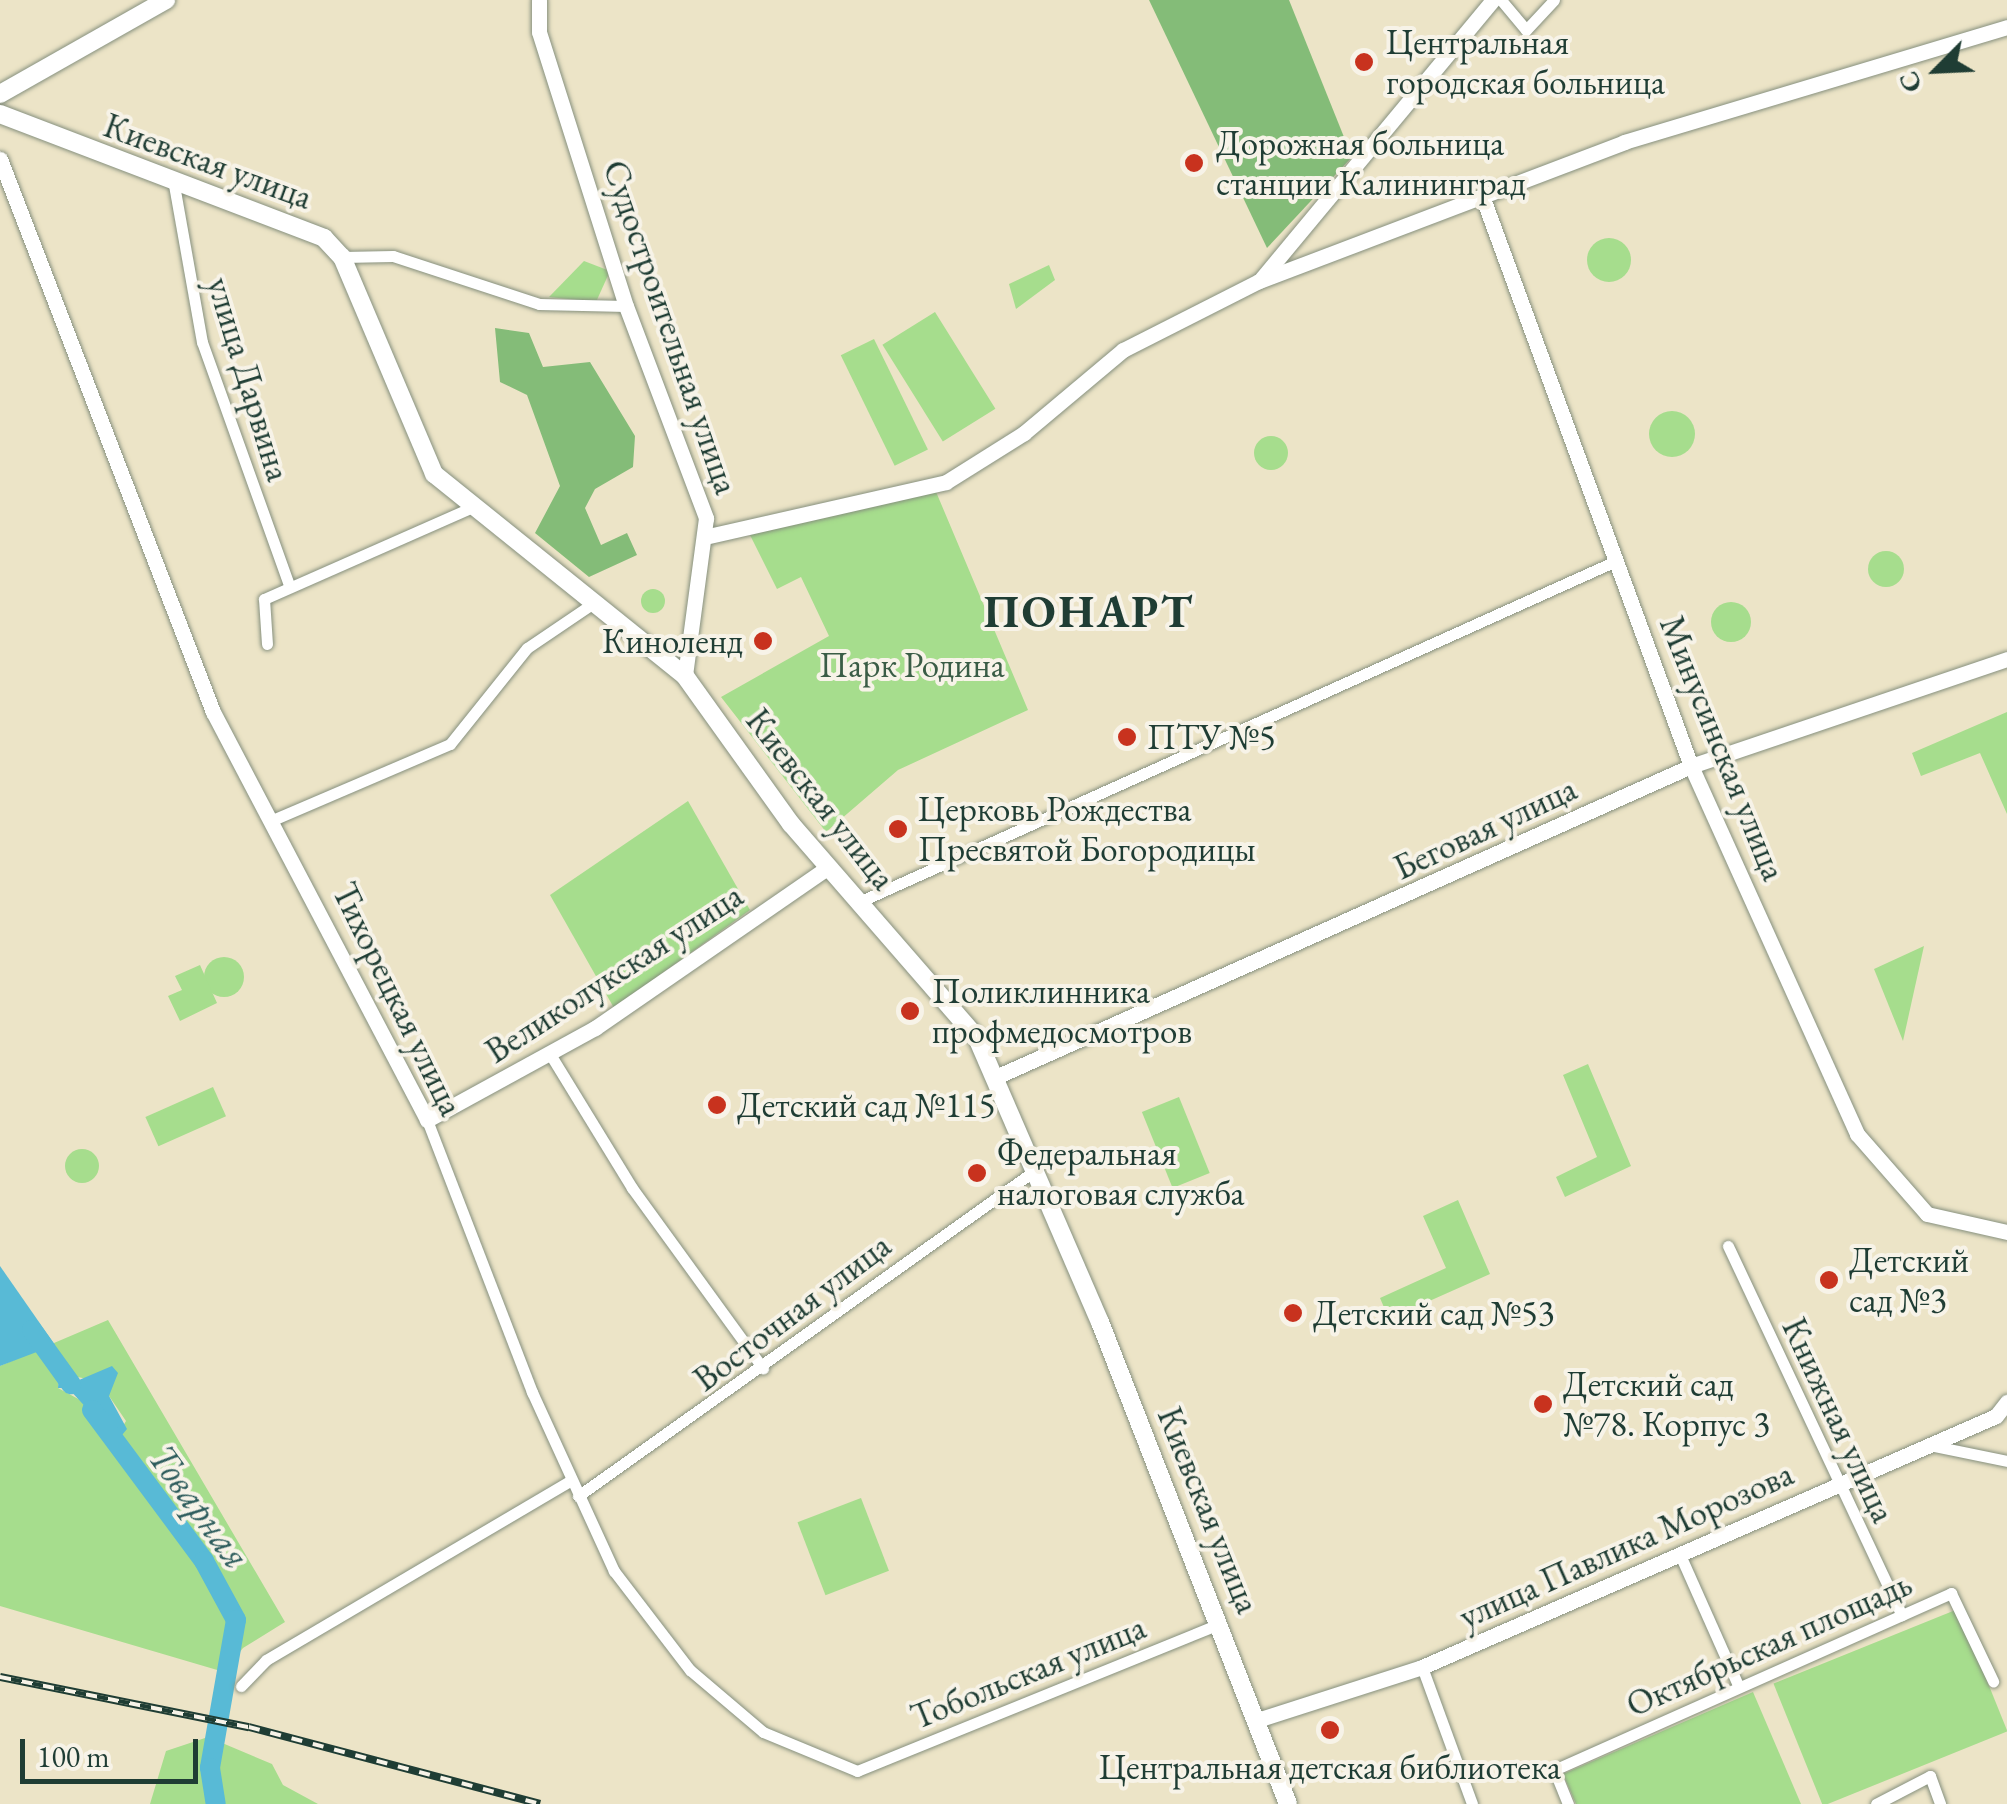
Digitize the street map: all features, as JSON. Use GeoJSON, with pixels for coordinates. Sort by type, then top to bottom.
{"type":"FeatureCollection","features":[{"type":"Feature","properties":{"kind":"main road"},"geometry":{"type":"LineString","coordinates":[[0,94],[166,0]]}},
{"type":"Feature","properties":{"kind":"main road","name":"Киевская улица"},"geometry":{"type":"LineString","coordinates":[[0,114],[174,186],[324,238],[342,257],[428,463],[470,508],[685,676],[828,867],[998,1076],[1288,1804]]}},
{"type":"Feature","properties":{"kind":"street","name":"Судостроительная улица"},"geometry":{"type":"LineString","coordinates":[[539,0],[539,32],[626,306],[709,536],[685,676]]}},
{"type":"Feature","properties":{"kind":"street"},"geometry":{"type":"LineString","coordinates":[[1259,280],[1492,0]]}},
{"type":"Feature","properties":{"kind":"street"},"geometry":{"type":"LineString","coordinates":[[1500,0],[1526,30],[1554,0]]}},
{"type":"Feature","properties":{"kind":"street"},"geometry":{"type":"LineString","coordinates":[[709,536],[946,482],[1009,444],[1122,350],[1259,280],[1484,201],[1624,142],[2007,27]]}},
{"type":"Feature","properties":{"kind":"street","name":"Тихорецкая улица"},"geometry":{"type":"LineString","coordinates":[[0,159],[214,712],[275,819],[427,1120],[570,1481],[640,1612],[690,1670],[763,1732],[857,1771]]}},
{"type":"Feature","properties":{"kind":"street","name":"улица Дарвина"},"geometry":{"type":"LineString","coordinates":[[174,186],[202,342],[289,585]]}},
{"type":"Feature","properties":{"kind":"street","name":"Минусинская улица"},"geometry":{"type":"LineString","coordinates":[[1484,201],[1691,766],[1857,1134],[1933,1218],[2007,1232]]}},
{"type":"Feature","properties":{"kind":"street"},"geometry":{"type":"LineString","coordinates":[[342,257],[394,256],[539,304],[626,306]]}},
{"type":"Feature","properties":{"kind":"street"},"geometry":{"type":"LineString","coordinates":[[268,644],[258,614],[289,585],[470,508]]}},
{"type":"Feature","properties":{"kind":"street"},"geometry":{"type":"LineString","coordinates":[[858,902],[1618,560]]}},
{"type":"Feature","properties":{"kind":"street"},"geometry":{"type":"LineString","coordinates":[[275,819],[450,744],[528,648],[592,604]]}},
{"type":"Feature","properties":{"kind":"street","name":"Беговая улица"},"geometry":{"type":"LineString","coordinates":[[998,1076],[1691,766],[2007,659]]}},
{"type":"Feature","properties":{"kind":"street","name":"Великолукская улица"},"geometry":{"type":"LineString","coordinates":[[427,1120],[550,1054],[828,867]]}},
{"type":"Feature","properties":{"kind":"street"},"geometry":{"type":"LineString","coordinates":[[550,1054],[632,1188],[764,1368]]}},
{"type":"Feature","properties":{"kind":"street","name":"Восточная улица"},"geometry":{"type":"LineString","coordinates":[[578,1496],[764,1368],[1037,1169]]}},
{"type":"Feature","properties":{"kind":"street","name":"Книжная улица"},"geometry":{"type":"LineString","coordinates":[[1728,1246],[1837,1486],[1902,1615]]}},
{"type":"Feature","properties":{"kind":"street","name":"улица Павлика Морозова"},"geometry":{"type":"LineString","coordinates":[[1257,1720],[1422,1667],[1996,1416],[2007,1402]]}},
{"type":"Feature","properties":{"kind":"street"},"geometry":{"type":"LineString","coordinates":[[1929,1446],[2007,1460]]}},
{"type":"Feature","properties":{"kind":"street"},"geometry":{"type":"LineString","coordinates":[[241,1686],[266,1660],[570,1481]]}},
{"type":"Feature","properties":{"kind":"street"},"geometry":{"type":"LineString","coordinates":[[1681,1556],[1738,1686]]}},
{"type":"Feature","properties":{"kind":"street","name":"Октябрьская площадь"},"geometry":{"type":"LineString","coordinates":[[1568,1804],[1554,1770],[1951,1593],[1993,1681]]}},
{"type":"Feature","properties":{"kind":"street","name":"Тобольская улица"},"geometry":{"type":"LineString","coordinates":[[857,1771],[1219,1624]]}},
{"type":"Feature","properties":{"kind":"street"},"geometry":{"type":"LineString","coordinates":[[1422,1667],[1472,1804]]}},
{"type":"Feature","properties":{"kind":"street"},"geometry":{"type":"LineString","coordinates":[[1876,1804],[1930,1776],[1940,1804]]}},
{"type":"Feature","properties":{"kind":"green space"},"geometry":{"type":"Polygon","coordinates":[[[1149,0],[1289,0],[1352,157],[1267,248],[1149,0]]]}},
{"type":"Feature","properties":{"kind":"green space"},"geometry":{"type":"Polygon","coordinates":[[[1609,238],[1625,244],[1631,260],[1625,276],[1609,282],[1593,276],[1587,260],[1593,244],[1609,238]]]}},
{"type":"Feature","properties":{"kind":"green space"},"geometry":{"type":"Polygon","coordinates":[[[584,261],[610,271],[596,302],[549,297],[584,261]]]}},
{"type":"Feature","properties":{"kind":"green space"},"geometry":{"type":"Polygon","coordinates":[[[1049,265],[1055,280],[1016,309],[1009,284],[1049,265]]]}},
{"type":"Feature","properties":{"kind":"green space"},"geometry":{"type":"Polygon","coordinates":[[[935,312],[995,409],[943,442],[882,345],[935,312]]]}},
{"type":"Feature","properties":{"kind":"green space"},"geometry":{"type":"Polygon","coordinates":[[[495,328],[529,333],[543,367],[590,362],[635,436],[633,467],[595,489],[585,508],[601,545],[627,533],[637,555],[589,577],[535,533],[560,486],[527,395],[500,382],[495,328]]]}},
{"type":"Feature","properties":{"kind":"green space"},"geometry":{"type":"Polygon","coordinates":[[[874,339],[928,450],[895,466],[841,355],[874,339]]]}},
{"type":"Feature","properties":{"kind":"green space"},"geometry":{"type":"Polygon","coordinates":[[[1672,411],[1688,418],[1695,434],[1688,450],[1672,457],[1656,450],[1649,434],[1656,418],[1672,411]]]}},
{"type":"Feature","properties":{"kind":"green space"},"geometry":{"type":"Polygon","coordinates":[[[1271,436],[1283,441],[1288,453],[1283,465],[1271,470],[1259,465],[1254,453],[1259,441],[1271,436]]]}},
{"type":"Feature","properties":{"kind":"green space","name":"Парк Родина"},"geometry":{"type":"Polygon","coordinates":[[[934,487],[1028,710],[898,770],[826,832],[721,697],[829,636],[801,577],[777,589],[749,533],[934,487]]]}},
{"type":"Feature","properties":{"kind":"green space"},"geometry":{"type":"Polygon","coordinates":[[[1886,551],[1899,556],[1904,569],[1899,582],[1886,587],[1873,582],[1868,569],[1873,556],[1886,551]]]}},
{"type":"Feature","properties":{"kind":"green space"},"geometry":{"type":"Polygon","coordinates":[[[648,589],[658,589],[665,601],[658,613],[648,613],[641,606],[641,596],[648,589]]]}},
{"type":"Feature","properties":{"kind":"green space"},"geometry":{"type":"Polygon","coordinates":[[[1731,602],[1745,608],[1751,622],[1745,636],[1731,642],[1717,636],[1711,622],[1717,608],[1731,602]]]}},
{"type":"Feature","properties":{"kind":"green space"},"geometry":{"type":"Polygon","coordinates":[[[2007,712],[2007,814],[1980,753],[1921,776],[1912,753],[2007,712]]]}},
{"type":"Feature","properties":{"kind":"green space"},"geometry":{"type":"Polygon","coordinates":[[[688,801],[750,910],[614,1008],[550,895],[688,801]]]}},
{"type":"Feature","properties":{"kind":"green space"},"geometry":{"type":"Polygon","coordinates":[[[1924,946],[1903,1041],[1874,969],[1924,946]]]}},
{"type":"Feature","properties":{"kind":"green space"},"geometry":{"type":"Polygon","coordinates":[[[224,957],[238,963],[244,977],[238,991],[224,997],[210,991],[204,977],[210,963],[224,957]]]}},
{"type":"Feature","properties":{"kind":"green space"},"geometry":{"type":"Polygon","coordinates":[[[200,965],[217,1003],[180,1021],[168,996],[182,990],[175,976],[200,965]]]}},
{"type":"Feature","properties":{"kind":"green space"},"geometry":{"type":"Polygon","coordinates":[[[1588,1064],[1631,1166],[1565,1197],[1556,1177],[1597,1157],[1563,1075],[1588,1064]]]}},
{"type":"Feature","properties":{"kind":"green space"},"geometry":{"type":"Polygon","coordinates":[[[213,1087],[226,1116],[158,1146],[145,1117],[213,1087]]]}},
{"type":"Feature","properties":{"kind":"green space"},"geometry":{"type":"Polygon","coordinates":[[[1179,1097],[1210,1173],[1173,1188],[1142,1112],[1179,1097]]]}},
{"type":"Feature","properties":{"kind":"green space"},"geometry":{"type":"Polygon","coordinates":[[[82,1149],[94,1154],[99,1166],[94,1178],[82,1183],[70,1178],[65,1166],[70,1154],[82,1149]]]}},
{"type":"Feature","properties":{"kind":"green space"},"geometry":{"type":"Polygon","coordinates":[[[1458,1200],[1490,1274],[1389,1319],[1380,1298],[1446,1268],[1423,1216],[1458,1200]]]}},
{"type":"Feature","properties":{"kind":"green space"},"geometry":{"type":"Polygon","coordinates":[[[108,1320],[285,1622],[243,1648],[224,1672],[0,1606],[0,1366],[108,1320]],[[60,1360],[58,1388],[82,1401],[101,1431],[120,1431],[126,1421],[109,1396],[93,1380],[67,1375],[60,1360]]]}},
{"type":"Feature","properties":{"kind":"green space"},"geometry":{"type":"Polygon","coordinates":[[[861,1498],[889,1571],[825,1595],[798,1522],[861,1498]]]}},
{"type":"Feature","properties":{"kind":"green space"},"geometry":{"type":"Polygon","coordinates":[[[1958,1609],[2007,1732],[1822,1804],[1773,1684],[1958,1609]]]}},
{"type":"Feature","properties":{"kind":"green space"},"geometry":{"type":"Polygon","coordinates":[[[1753,1692],[1801,1804],[1576,1804],[1563,1774],[1753,1692]]]}},
{"type":"Feature","properties":{"kind":"green space"},"geometry":{"type":"Polygon","coordinates":[[[208,1737],[272,1764],[283,1785],[318,1804],[150,1804],[166,1751],[208,1737]]]}},
{"type":"Feature","properties":{"kind":"water"},"geometry":{"type":"Polygon","coordinates":[[[0,1266],[55,1345],[0,1366],[0,1266]]]}},
{"type":"Feature","properties":{"kind":"water"},"geometry":{"type":"Polygon","coordinates":[[[60,1360],[79,1380],[112,1366],[118,1373],[109,1396],[127,1429],[117,1441],[68,1388],[58,1388],[60,1360]]]}},
{"type":"Feature","properties":{"kind":"waterway","name":"Товарная"},"geometry":{"type":"LineString","coordinates":[[32,1330],[71,1384]]}},
{"type":"Feature","properties":{"kind":"waterway","name":"Товарная"},"geometry":{"type":"LineString","coordinates":[[92,1410],[204,1561],[236,1620],[210,1768],[216,1804]]}},
{"type":"Feature","properties":{"kind":"railway"},"geometry":{"type":"LineString","coordinates":[[0,1677],[249,1727],[540,1804]]}},
{"type":"Feature","properties":{"kind":"place","name":"Центральная городская больница"},"geometry":{"type":"Point","coordinates":[1364,62]}},
{"type":"Feature","properties":{"kind":"place","name":"Дорожная больница станции Калининград"},"geometry":{"type":"Point","coordinates":[1194,163]}},
{"type":"Feature","properties":{"kind":"place","name":"Киноленд"},"geometry":{"type":"Point","coordinates":[763,641]}},
{"type":"Feature","properties":{"kind":"place","name":"ПТУ №5"},"geometry":{"type":"Point","coordinates":[1127,737]}},
{"type":"Feature","properties":{"kind":"place","name":"Церковь Рождества Пресвятой Богородицы"},"geometry":{"type":"Point","coordinates":[898,829]}},
{"type":"Feature","properties":{"kind":"place","name":"Поликлинника профмедосмотров"},"geometry":{"type":"Point","coordinates":[910,1011]}},
{"type":"Feature","properties":{"kind":"place","name":"Детский сад №115"},"geometry":{"type":"Point","coordinates":[717,1105]}},
{"type":"Feature","properties":{"kind":"place","name":"Федеральная налоговая служба"},"geometry":{"type":"Point","coordinates":[977,1173]}},
{"type":"Feature","properties":{"kind":"place","name":"Детский сад №3"},"geometry":{"type":"Point","coordinates":[1829,1280]}},
{"type":"Feature","properties":{"kind":"place","name":"Детский сад №53"},"geometry":{"type":"Point","coordinates":[1293,1313]}},
{"type":"Feature","properties":{"kind":"place","name":"Детский сад №78. Корпус 3"},"geometry":{"type":"Point","coordinates":[1543,1404]}},
{"type":"Feature","properties":{"kind":"place","name":"Центральная детская библиотека"},"geometry":{"type":"Point","coordinates":[1330,1730]}},
{"type":"Feature","properties":{"kind":"district","name":"ПОНАРТ"},"geometry":{"type":"Point","coordinates":[1089,612]}}]}
